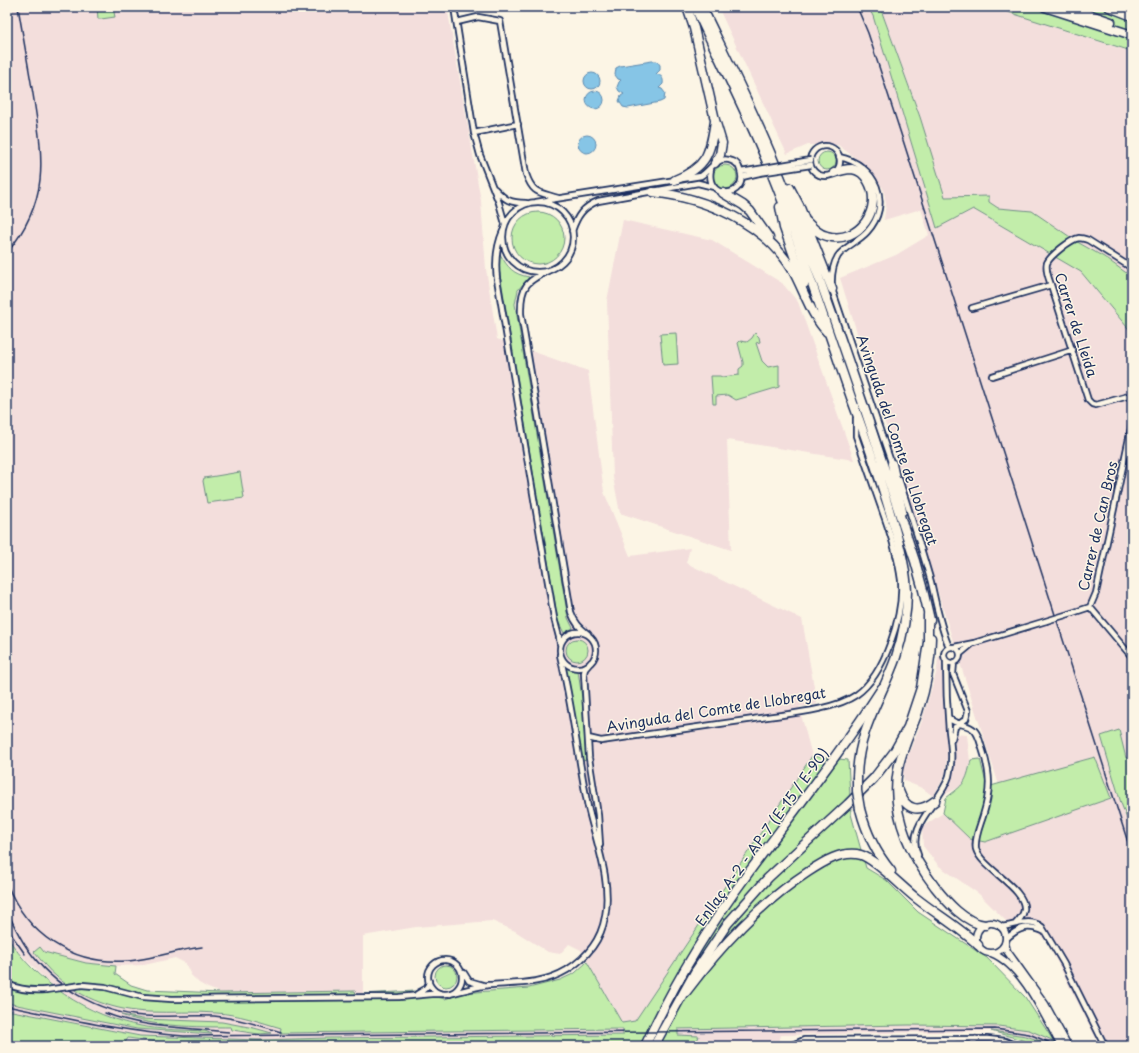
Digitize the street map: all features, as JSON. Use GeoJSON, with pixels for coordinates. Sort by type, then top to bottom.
{"type":"FeatureCollection","features":[{"type":"Feature","properties":{"kind":"highway"},"geometry":{"type":"LineString","coordinates":[[687,7],[694,28],[722,144],[720,155],[713,166]]}},
{"type":"Feature","properties":{"kind":"highway"},"geometry":{"type":"LineString","coordinates":[[694,7],[758,141],[795,234],[884,489],[899,541],[906,578],[907,603],[903,630],[896,656],[861,740],[857,762],[857,777],[860,810],[866,828],[878,854],[891,872],[913,896]]}},
{"type":"Feature","properties":{"kind":"highway"},"geometry":{"type":"LineString","coordinates":[[702,7],[775,162],[799,205],[832,289]]}},
{"type":"Feature","properties":{"kind":"highway"},"geometry":{"type":"LineString","coordinates":[[1045,7],[1132,35]]}},
{"type":"Feature","properties":{"kind":"highway"},"geometry":{"type":"LineString","coordinates":[[1068,7],[1132,29]]}},
{"type":"Feature","properties":{"kind":"highway"},"geometry":{"type":"LineString","coordinates":[[1109,7],[1132,16]]}},
{"type":"Feature","properties":{"kind":"highway"},"geometry":{"type":"LineString","coordinates":[[675,180],[698,168],[705,158],[709,151],[715,120]]}},
{"type":"Feature","properties":{"kind":"highway"},"geometry":{"type":"LineString","coordinates":[[775,162],[844,350],[908,541],[923,590],[931,626],[929,672],[922,700],[901,757],[896,783],[898,805],[903,829],[911,850],[926,874],[946,899],[971,921],[985,925]]}},
{"type":"Feature","properties":{"kind":"highway"},"geometry":{"type":"LineString","coordinates":[[805,220],[821,234],[838,238],[854,234],[865,224],[873,207],[873,197],[867,178],[856,170],[850,169],[834,173]]}},
{"type":"Feature","properties":{"kind":"highway"},"geometry":{"type":"LineString","coordinates":[[776,187],[784,228],[803,280],[810,306]]}},
{"type":"Feature","properties":{"kind":"highway"},"geometry":{"type":"LineString","coordinates":[[653,192],[686,197],[730,214],[751,227],[778,251]]}},
{"type":"Feature","properties":{"kind":"highway"},"geometry":{"type":"LineString","coordinates":[[723,192],[750,211],[791,268],[817,322],[829,335]]}},
{"type":"Feature","properties":{"kind":"highway"},"geometry":{"type":"LineString","coordinates":[[892,464],[900,495],[908,541]]}},
{"type":"Feature","properties":{"kind":"highway","name":"Enllaç A-2 - AP-7 (E-15 / E-90)"},"geometry":{"type":"LineString","coordinates":[[654,1046],[695,972],[728,923],[768,878],[869,783],[894,752],[908,727],[921,688],[928,647],[928,615]]}},
{"type":"Feature","properties":{"kind":"highway","name":"Enllaç A-2 - AP-7 (E-15 / E-90)"},"geometry":{"type":"LineString","coordinates":[[645,1046],[684,970],[715,922],[748,873],[854,732],[882,688]]}},
{"type":"Feature","properties":{"kind":"highway"},"geometry":{"type":"LineString","coordinates":[[896,783],[902,800],[905,804],[912,808],[923,808],[935,801]]}},
{"type":"Feature","properties":{"kind":"highway"},"geometry":{"type":"LineString","coordinates":[[673,1011],[709,963],[746,921],[795,880],[836,856],[850,854],[862,855],[871,860],[913,896],[963,932],[978,945]]}},
{"type":"Feature","properties":{"kind":"main road"},"geometry":{"type":"LineString","coordinates":[[1061,1046],[1040,1006],[1024,982],[1003,958],[984,951],[978,945],[976,938],[977,934],[985,925],[992,924],[1004,930],[1007,951],[1039,994],[1068,1046]]}},
{"type":"Feature","properties":{"kind":"main road"},"geometry":{"type":"LineString","coordinates":[[991,953],[998,951],[1005,941]]}},
{"type":"Feature","properties":{"kind":"street"},"geometry":{"type":"LineString","coordinates":[[454,7],[474,133],[480,155],[505,224]]}},
{"type":"Feature","properties":{"kind":"street"},"geometry":{"type":"LineString","coordinates":[[457,22],[478,17],[500,21],[526,174],[530,186],[537,192],[559,198]]}},
{"type":"Feature","properties":{"kind":"street"},"geometry":{"type":"LineString","coordinates":[[474,133],[518,124]]}},
{"type":"Feature","properties":{"kind":"street"},"geometry":{"type":"LineString","coordinates":[[825,146],[834,150],[839,157],[839,167],[834,173],[826,176],[815,172],[811,163],[814,152],[825,146]]}},
{"type":"Feature","properties":{"kind":"street"},"geometry":{"type":"LineString","coordinates":[[832,289],[832,272],[839,255],[866,233],[877,215],[879,206],[879,195],[869,172],[854,162],[839,157]]}},
{"type":"Feature","properties":{"kind":"street"},"geometry":{"type":"LineString","coordinates":[[461,968],[463,979],[462,984],[454,992],[447,994],[434,990],[429,982],[428,976],[431,966],[440,960],[446,959],[452,960],[461,968],[469,981],[475,984],[523,984],[545,980],[567,970],[587,954],[595,943],[605,919],[607,895],[600,856],[588,807],[560,655],[559,637],[554,618],[497,279],[495,265],[496,250],[505,224],[519,207],[536,202],[701,176],[719,160],[732,161],[739,166],[741,175],[740,184],[736,189],[730,192],[723,192],[714,187],[698,183],[602,200],[590,204],[579,214],[572,231]]}},
{"type":"Feature","properties":{"kind":"street"},"geometry":{"type":"LineString","coordinates":[[741,175],[811,163]]}},
{"type":"Feature","properties":{"kind":"street"},"geometry":{"type":"LineString","coordinates":[[713,166],[710,179],[714,187]]}},
{"type":"Feature","properties":{"kind":"street"},"geometry":{"type":"LineString","coordinates":[[493,188],[504,199],[516,203],[529,204]]}},
{"type":"Feature","properties":{"kind":"street"},"geometry":{"type":"LineString","coordinates":[[536,202],[553,206],[562,212],[572,231],[572,242],[569,254],[562,263],[534,278],[526,286],[520,299],[521,314],[571,612],[574,621],[578,626],[593,639],[596,651],[595,657],[585,669],[584,673],[589,758],[598,815],[600,856]]}},
{"type":"Feature","properties":{"kind":"street"},"geometry":{"type":"LineString","coordinates":[[503,231],[503,244],[506,254],[512,262],[530,272],[541,272],[552,269]]}},
{"type":"Feature","properties":{"kind":"street","name":"Carrer de Lleida"},"geometry":{"type":"LineString","coordinates":[[1132,268],[1088,240],[1080,238],[1076,239],[1051,257],[1047,262],[1046,267],[1050,285],[1088,400],[1092,404],[1096,405],[1132,395]]}},
{"type":"Feature","properties":{"kind":"street"},"geometry":{"type":"LineString","coordinates":[[972,308],[1050,285]]}},
{"type":"Feature","properties":{"kind":"street","name":"Avinguda del Comte de Llobregat"},"geometry":{"type":"LineString","coordinates":[[832,289],[910,512],[943,633],[951,647]]}},
{"type":"Feature","properties":{"kind":"street"},"geometry":{"type":"LineString","coordinates":[[992,376],[1072,350]]}},
{"type":"Feature","properties":{"kind":"street","name":"Avinguda del Comte de Llobregat"},"geometry":{"type":"LineString","coordinates":[[588,738],[601,741],[803,711],[836,704],[858,694],[874,676],[888,650],[897,619],[901,580],[892,539],[856,436],[857,413]]}},
{"type":"Feature","properties":{"kind":"street","name":"Carrer de Can Bros"},"geometry":{"type":"LineString","coordinates":[[951,647],[974,643],[1090,607],[1096,593],[1102,569],[1132,424]]}},
{"type":"Feature","properties":{"kind":"street"},"geometry":{"type":"LineString","coordinates":[[1090,607],[1132,657]]}},
{"type":"Feature","properties":{"kind":"street"},"geometry":{"type":"LineString","coordinates":[[560,644],[562,639],[572,632],[577,631],[588,634]]}},
{"type":"Feature","properties":{"kind":"street","name":"Carrer de Can Bros"},"geometry":{"type":"LineString","coordinates":[[960,654],[974,643]]}},
{"type":"Feature","properties":{"kind":"street"},"geometry":{"type":"LineString","coordinates":[[926,874],[925,868],[915,846],[915,834],[922,820],[946,785],[949,776],[951,743],[946,661],[944,659],[944,653],[951,647],[958,650],[960,654],[958,659],[954,662],[953,674],[968,711],[966,719],[954,730],[951,743]]}},
{"type":"Feature","properties":{"kind":"street"},"geometry":{"type":"LineString","coordinates":[[560,655],[563,661],[574,668],[586,666],[591,662]]}},
{"type":"Feature","properties":{"kind":"street"},"geometry":{"type":"LineString","coordinates":[[946,661],[954,662]]}},
{"type":"Feature","properties":{"kind":"street"},"geometry":{"type":"LineString","coordinates":[[949,718],[955,723],[970,727],[977,735],[989,775],[989,793],[977,837],[976,849],[983,860],[1019,896],[1024,910],[1022,916],[1016,924]]}},
{"type":"Feature","properties":{"kind":"street"},"geometry":{"type":"LineString","coordinates":[[1000,927],[1032,922],[1039,924],[1042,927],[1064,964],[1105,1046]]}},
{"type":"Feature","properties":{"kind":"street"},"geometry":{"type":"LineString","coordinates":[[1005,941],[1018,930],[1024,928],[1031,927],[1044,932]]}},
{"type":"Feature","properties":{"kind":"street"},"geometry":{"type":"LineString","coordinates":[[414,995],[426,989],[429,982]]}},
{"type":"Feature","properties":{"kind":"street"},"geometry":{"type":"LineString","coordinates":[[7,984],[19,989],[30,990],[46,990],[82,985],[105,987],[143,997],[165,999],[304,998],[447,994],[487,985]]}},
{"type":"Feature","properties":{"kind":"street"},"geometry":{"type":"LineString","coordinates":[[942,1039],[960,1046]]}},
{"type":"Feature","properties":{"kind":"street"},"geometry":{"type":"LineString","coordinates":[[971,1046],[976,1039]]}},
{"type":"Feature","properties":{"kind":"street"},"geometry":{"type":"LineString","coordinates":[[790,1046],[804,1040],[976,1039],[1004,1041],[1016,1046]]}},
{"type":"Feature","properties":{"kind":"shaded area"},"geometry":{"type":"Polygon","coordinates":[[[7,7],[447,7],[481,201],[486,269],[497,339],[588,371],[604,492],[630,556],[690,548],[686,563],[802,619],[817,704],[799,707],[812,756],[635,1021],[622,1023],[581,950],[569,944],[560,954],[548,952],[515,931],[492,921],[416,927],[363,936],[363,994],[355,994],[355,991],[221,993],[199,983],[191,975],[185,963],[175,958],[144,965],[116,966],[86,963],[44,952],[40,947],[56,977],[73,989],[186,1012],[217,1013],[244,1017],[281,1028],[280,1033],[623,1029],[623,1035],[259,1040],[140,1036],[7,1010],[7,1003],[137,1029],[211,1034],[205,1031],[140,1026],[111,1018],[69,998],[44,978],[14,947],[7,936],[7,7]],[[124,1016],[135,1021],[185,1026],[231,1027],[259,1034],[270,1033],[254,1028],[142,1019],[124,1016]]]}},
{"type":"Feature","properties":{"kind":"shaded area"},"geometry":{"type":"Polygon","coordinates":[[[718,7],[868,7],[873,15],[937,228],[973,209],[1081,272],[1132,333],[1132,756],[1126,758],[1101,736],[1121,803],[1132,832],[1132,1046],[1100,1046],[1046,940],[1028,925],[1008,923],[979,894],[939,866],[923,846],[922,827],[943,813],[970,839],[1095,757],[999,785],[840,278],[896,255],[929,235],[921,209],[884,220],[886,204],[883,188],[862,163],[838,145],[808,145],[787,154],[718,7]]]}},
{"type":"Feature","properties":{"kind":"shaded area"},"geometry":{"type":"Polygon","coordinates":[[[880,7],[992,7],[1132,52],[1132,277],[1104,257],[1079,243],[1032,212],[998,209],[989,202],[989,196],[945,197],[930,154],[920,117],[880,7]]]}},
{"type":"Feature","properties":{"kind":"shaded area"},"geometry":{"type":"Polygon","coordinates":[[[623,220],[712,240],[782,283],[798,302],[854,460],[727,440],[731,550],[620,513],[613,477],[607,301],[623,220]]]}},
{"type":"Feature","properties":{"kind":"shaded area"},"geometry":{"type":"Polygon","coordinates":[[[938,657],[941,657],[946,720],[947,757],[945,774],[933,796],[922,788],[904,781],[903,772],[906,760],[922,721],[937,670],[938,657]]]}},
{"type":"Feature","properties":{"kind":"shaded area"},"geometry":{"type":"Polygon","coordinates":[[[955,734],[967,735],[970,761],[968,774],[966,781],[960,787],[944,795],[953,776],[955,734]]]}},
{"type":"Feature","properties":{"kind":"shaded area"},"geometry":{"type":"Polygon","coordinates":[[[909,1025],[998,1026],[1029,1030],[1053,1040],[1052,1045],[1026,1036],[991,1031],[781,1035],[778,1046],[695,1046],[699,1036],[678,1035],[678,1029],[909,1025]]]}},
{"type":"Feature","properties":{"kind":"green space"},"geometry":{"type":"Polygon","coordinates":[[[97,7],[113,7],[115,17],[98,19],[97,7]]]}},
{"type":"Feature","properties":{"kind":"green space"},"geometry":{"type":"Polygon","coordinates":[[[868,7],[880,7],[920,117],[945,197],[989,196],[989,202],[998,208],[1032,211],[1079,243],[1104,257],[1132,277],[1132,333],[1081,272],[973,209],[937,228],[873,16],[868,7]]]}},
{"type":"Feature","properties":{"kind":"green space"},"geometry":{"type":"Polygon","coordinates":[[[992,7],[1132,7],[1132,52],[1125,49],[992,7]]]}},
{"type":"Feature","properties":{"kind":"green space"},"geometry":{"type":"Polygon","coordinates":[[[823,152],[831,152],[836,157],[834,168],[831,170],[823,170],[818,165],[818,157],[823,152]]]}},
{"type":"Feature","properties":{"kind":"green space"},"geometry":{"type":"Polygon","coordinates":[[[725,165],[734,168],[737,177],[734,186],[725,189],[716,186],[713,177],[716,168],[725,165]]]}},
{"type":"Feature","properties":{"kind":"green space"},"geometry":{"type":"Polygon","coordinates":[[[533,212],[543,212],[557,219],[564,233],[564,243],[557,257],[543,264],[533,264],[523,260],[516,253],[512,243],[512,233],[516,223],[523,216],[533,212]]]}},
{"type":"Feature","properties":{"kind":"green space"},"geometry":{"type":"Polygon","coordinates":[[[500,254],[512,270],[529,277],[518,290],[515,304],[568,618],[573,628],[564,633],[558,621],[499,268],[500,254]]]}},
{"type":"Feature","properties":{"kind":"green space"},"geometry":{"type":"Polygon","coordinates":[[[676,333],[678,364],[663,365],[660,334],[676,333]]]}},
{"type":"Feature","properties":{"kind":"green space"},"geometry":{"type":"Polygon","coordinates":[[[755,333],[759,337],[760,342],[756,343],[762,361],[768,367],[779,365],[779,387],[736,400],[728,395],[716,396],[716,404],[713,404],[711,376],[722,377],[739,375],[739,369],[743,366],[743,362],[738,343],[740,341],[747,342],[755,333]]]}},
{"type":"Feature","properties":{"kind":"green space"},"geometry":{"type":"Polygon","coordinates":[[[240,472],[244,498],[207,503],[203,481],[204,478],[240,472]]]}},
{"type":"Feature","properties":{"kind":"green space"},"geometry":{"type":"Polygon","coordinates":[[[573,639],[581,639],[588,646],[588,654],[581,661],[573,661],[566,654],[566,646],[573,639]]]}},
{"type":"Feature","properties":{"kind":"green space"},"geometry":{"type":"Polygon","coordinates":[[[566,668],[578,671],[582,698],[586,760],[583,761],[566,668]]]}},
{"type":"Feature","properties":{"kind":"green space"},"geometry":{"type":"Polygon","coordinates":[[[1119,730],[1126,758],[1132,756],[1132,832],[1121,803],[1101,736],[1119,730]]]}},
{"type":"Feature","properties":{"kind":"green space"},"geometry":{"type":"Polygon","coordinates":[[[812,756],[848,760],[851,814],[866,868],[886,880],[918,912],[987,958],[1025,997],[1056,1046],[1036,1046],[1022,1040],[991,1031],[1026,1036],[1052,1045],[1052,1040],[1029,1030],[998,1026],[909,1025],[678,1029],[678,1035],[699,1036],[695,1046],[186,1046],[128,1038],[123,1046],[7,1046],[7,1010],[140,1036],[259,1040],[623,1035],[623,1029],[280,1033],[281,1028],[232,1015],[208,1012],[137,1011],[112,1006],[77,992],[51,971],[34,952],[40,947],[44,952],[86,963],[116,966],[115,974],[131,985],[147,990],[221,993],[355,991],[356,994],[414,991],[445,999],[463,993],[529,988],[560,980],[575,973],[587,962],[622,1023],[635,1021],[812,756]]]}},
{"type":"Feature","properties":{"kind":"green space"},"geometry":{"type":"Polygon","coordinates":[[[1095,757],[1111,798],[985,842],[970,839],[943,813],[946,798],[957,790],[966,779],[971,760],[980,759],[987,787],[1095,757]]]}},
{"type":"Feature","properties":{"kind":"green space"},"geometry":{"type":"Polygon","coordinates":[[[7,936],[18,952],[47,982],[83,1005],[102,1014],[141,1026],[205,1031],[212,1034],[137,1029],[7,1003],[7,936]]]}},
{"type":"Feature","properties":{"kind":"green space"},"geometry":{"type":"Polygon","coordinates":[[[446,965],[454,968],[457,976],[454,984],[446,987],[438,984],[435,976],[438,968],[446,965]]]}},
{"type":"Feature","properties":{"kind":"green space"},"geometry":{"type":"Polygon","coordinates":[[[121,1015],[142,1019],[222,1022],[272,1033],[259,1034],[232,1030],[231,1027],[161,1024],[121,1015]]]}},
{"type":"Feature","properties":{"kind":"water"},"geometry":{"type":"Polygon","coordinates":[[[657,61],[660,65],[660,70],[656,74],[663,78],[663,84],[659,88],[665,93],[664,100],[628,108],[623,107],[619,101],[621,96],[624,94],[619,91],[617,87],[621,80],[615,75],[616,68],[657,61]]]}},
{"type":"Feature","properties":{"kind":"water"},"geometry":{"type":"Polygon","coordinates":[[[592,73],[598,75],[600,81],[598,87],[592,89],[586,87],[584,81],[586,75],[592,73]]]}},
{"type":"Feature","properties":{"kind":"water"},"geometry":{"type":"Polygon","coordinates":[[[595,91],[601,94],[604,100],[601,106],[595,109],[589,106],[586,100],[589,94],[595,91]]]}},
{"type":"Feature","properties":{"kind":"water"},"geometry":{"type":"Polygon","coordinates":[[[583,135],[591,135],[596,140],[594,151],[591,153],[583,153],[578,148],[578,140],[583,135]]]}},
{"type":"Feature","properties":{"kind":"railway"},"geometry":{"type":"LineString","coordinates":[[7,253],[21,233],[31,214],[37,196],[41,158],[33,94],[18,7]]}},
{"type":"Feature","properties":{"kind":"railway"},"geometry":{"type":"LineString","coordinates":[[857,7],[868,33],[901,134],[1132,855]]}},
{"type":"Feature","properties":{"kind":"railway"},"geometry":{"type":"LineString","coordinates":[[7,884],[26,918],[39,932],[70,952],[88,958],[107,961],[127,961],[202,947]]}},
{"type":"Feature","properties":{"kind":"railway"},"geometry":{"type":"LineString","coordinates":[[7,911],[21,939],[38,962],[63,985],[94,1003],[127,1014],[144,1016],[214,1016],[231,1018],[281,1032]]}},
{"type":"Feature","properties":{"kind":"railway"},"geometry":{"type":"LineString","coordinates":[[7,925],[13,937],[25,954]]}},
{"type":"Feature","properties":{"kind":"railway"},"geometry":{"type":"LineString","coordinates":[[7,1006],[117,1028],[184,1036],[995,1029],[1029,1034],[1058,1046]]}},
{"type":"Feature","properties":{"kind":"railway"},"geometry":{"type":"LineString","coordinates":[[105,1013],[151,1025],[229,1032]]}}]}
